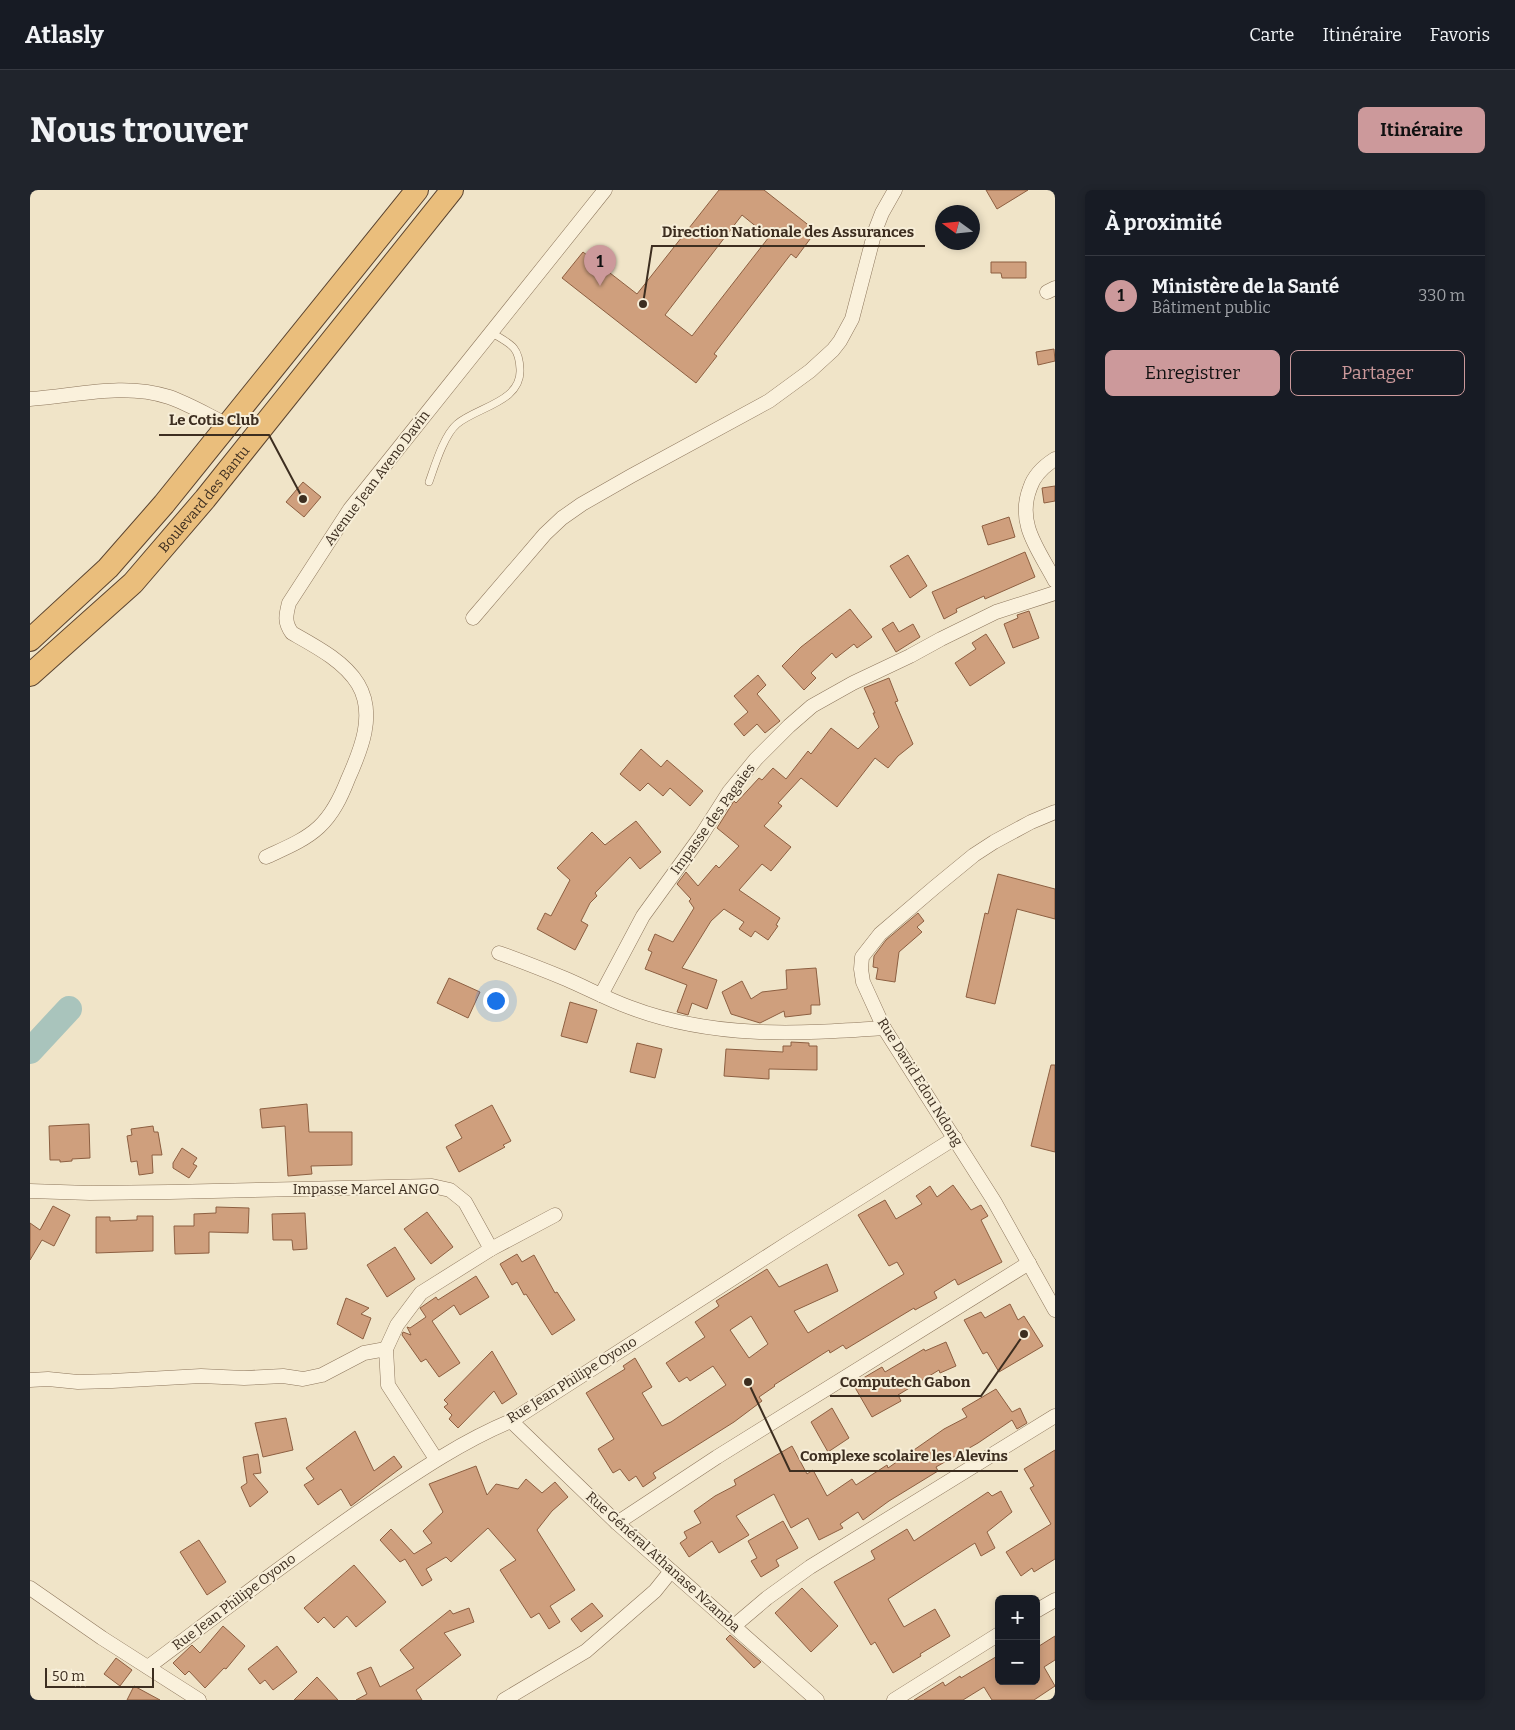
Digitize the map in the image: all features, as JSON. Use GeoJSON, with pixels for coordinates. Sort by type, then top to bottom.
{"type":"FeatureCollection","features":[{"type":"Feature","properties":{"kind":"highway","name":"Boulevard des Bantu"},"geometry":{"type":"LineString","coordinates":[[30,640],[108,568],[164,504],[417,190]]}},
{"type":"Feature","properties":{"kind":"highway","name":"Boulevard des Bantu"},"geometry":{"type":"LineString","coordinates":[[30,675],[133,583],[211,492],[452,190]]}},
{"type":"Feature","properties":{"kind":"street","name":"Avenue Jean Aveno Davin"},"geometry":{"type":"LineString","coordinates":[[266,858],[306,837],[329,816],[337,804],[360,754],[366,727],[364,702],[359,685],[350,673],[335,661],[292,633],[285,618],[289,603],[350,509],[605,190]]}},
{"type":"Feature","properties":{"kind":"street"},"geometry":{"type":"LineString","coordinates":[[473,618],[545,534],[582,504],[769,401],[810,371],[833,350],[852,319],[874,231],[896,190]]}},
{"type":"Feature","properties":{"kind":"street"},"geometry":{"type":"LineString","coordinates":[[30,399],[106,390],[124,389],[140,391],[169,397],[228,425]]}},
{"type":"Feature","properties":{"kind":"street"},"geometry":{"type":"LineString","coordinates":[[1055,459],[1045,465],[1032,482],[1026,499],[1025,517],[1037,549],[1055,581]]}},
{"type":"Feature","properties":{"kind":"street","name":"Impasse des Pagaies"},"geometry":{"type":"LineString","coordinates":[[601,995],[642,916],[701,836],[729,792],[756,759],[812,706],[853,683],[984,618],[1055,593]]}},
{"type":"Feature","properties":{"kind":"street","name":"Rue David Edou Ndong"},"geometry":{"type":"LineString","coordinates":[[1055,812],[1013,831],[974,856],[894,921],[869,946],[862,957],[861,969],[863,982],[884,1028],[994,1201],[1055,1310]]}},
{"type":"Feature","properties":{"kind":"street"},"geometry":{"type":"LineString","coordinates":[[499,954],[566,979],[629,1008],[724,1030],[777,1033],[884,1028]]}},
{"type":"Feature","properties":{"kind":"street","name":"Rue Jean Philipe Oyono"},"geometry":{"type":"LineString","coordinates":[[148,1667],[292,1557],[436,1459],[511,1421],[788,1242],[955,1138]]}},
{"type":"Feature","properties":{"kind":"street","name":"Impasse Marcel ANGO"},"geometry":{"type":"LineString","coordinates":[[30,1191],[90,1193],[432,1186],[450,1190],[465,1202],[491,1249]]}},
{"type":"Feature","properties":{"kind":"street"},"geometry":{"type":"LineString","coordinates":[[436,1459],[388,1385],[386,1349],[397,1325],[421,1293],[491,1249],[554,1215]]}},
{"type":"Feature","properties":{"kind":"street"},"geometry":{"type":"LineString","coordinates":[[617,1522],[716,1457],[1029,1263]]}},
{"type":"Feature","properties":{"kind":"street"},"geometry":{"type":"LineString","coordinates":[[30,1380],[48,1379],[78,1382],[201,1376],[244,1378],[283,1376],[303,1378],[322,1375],[364,1353],[386,1349]]}},
{"type":"Feature","properties":{"kind":"street"},"geometry":{"type":"LineString","coordinates":[[734,1626],[767,1598],[810,1567],[1055,1416]]}},
{"type":"Feature","properties":{"kind":"street","name":"Rue Général Athanase Nzamba"},"geometry":{"type":"LineString","coordinates":[[511,1421],[617,1522],[816,1700]]}},
{"type":"Feature","properties":{"kind":"street"},"geometry":{"type":"LineString","coordinates":[[504,1700],[586,1651],[655,1591],[671,1571]]}},
{"type":"Feature","properties":{"kind":"street"},"geometry":{"type":"LineString","coordinates":[[30,1588],[200,1700]]}},
{"type":"Feature","properties":{"kind":"street"},"geometry":{"type":"LineString","coordinates":[[1040,1609],[1055,1600]]}},
{"type":"Feature","properties":{"kind":"street"},"geometry":{"type":"LineString","coordinates":[[894,1700],[995,1637]]}},
{"type":"Feature","properties":{"kind":"lane"},"geometry":{"type":"LineString","coordinates":[[429,482],[449,433],[457,424],[506,396],[515,388],[521,374],[520,358],[514,346],[492,333]]}},
{"type":"Feature","properties":{"kind":"building"},"geometry":{"type":"Polygon","coordinates":[[[719,190],[764,190],[816,231],[796,258],[791,254],[714,354],[717,356],[696,383],[562,278],[583,252],[637,294],[719,190]],[[742,215],[665,315],[692,336],[769,237],[742,215]]]}},
{"type":"Feature","properties":{"kind":"building"},"geometry":{"type":"Polygon","coordinates":[[[986,190],[1028,190],[997,209],[986,190]]]}},
{"type":"Feature","properties":{"kind":"building"},"geometry":{"type":"Polygon","coordinates":[[[991,262],[1026,262],[1026,278],[1002,278],[1001,273],[991,273],[991,262]]]}},
{"type":"Feature","properties":{"kind":"building"},"geometry":{"type":"Polygon","coordinates":[[[1054,349],[1055,361],[1038,365],[1036,352],[1054,349]]]}},
{"type":"Feature","properties":{"kind":"building"},"geometry":{"type":"Polygon","coordinates":[[[303,482],[321,497],[304,517],[286,502],[303,482]]]}},
{"type":"Feature","properties":{"kind":"building"},"geometry":{"type":"Polygon","coordinates":[[[1055,486],[1055,501],[1044,503],[1042,488],[1055,486]]]}},
{"type":"Feature","properties":{"kind":"building"},"geometry":{"type":"Polygon","coordinates":[[[1009,517],[1015,537],[988,545],[982,526],[1009,517]]]}},
{"type":"Feature","properties":{"kind":"building"},"geometry":{"type":"Polygon","coordinates":[[[1025,552],[1035,577],[985,599],[984,596],[956,609],[957,612],[944,619],[932,592],[1025,552]]]}},
{"type":"Feature","properties":{"kind":"building"},"geometry":{"type":"Polygon","coordinates":[[[908,555],[927,586],[910,598],[890,566],[908,555]]]}},
{"type":"Feature","properties":{"kind":"building"},"geometry":{"type":"Polygon","coordinates":[[[850,609],[872,637],[857,648],[854,644],[836,658],[832,653],[811,673],[816,678],[804,690],[782,666],[801,647],[850,609]]]}},
{"type":"Feature","properties":{"kind":"building"},"geometry":{"type":"Polygon","coordinates":[[[1029,611],[1039,638],[1013,648],[1004,624],[1018,618],[1017,615],[1029,611]]]}},
{"type":"Feature","properties":{"kind":"building"},"geometry":{"type":"Polygon","coordinates":[[[893,622],[899,632],[913,624],[920,637],[896,652],[882,629],[893,622]]]}},
{"type":"Feature","properties":{"kind":"building"},"geometry":{"type":"Polygon","coordinates":[[[986,634],[1005,663],[970,686],[955,663],[976,649],[972,643],[986,634]]]}},
{"type":"Feature","properties":{"kind":"building"},"geometry":{"type":"Polygon","coordinates":[[[758,675],[766,685],[757,694],[780,721],[765,733],[757,724],[744,736],[734,724],[748,712],[734,696],[758,675]]]}},
{"type":"Feature","properties":{"kind":"building"},"geometry":{"type":"Polygon","coordinates":[[[889,678],[898,701],[895,702],[913,744],[898,756],[888,768],[875,758],[837,807],[801,778],[778,803],[782,806],[764,826],[791,847],[771,871],[762,864],[739,890],[780,918],[776,925],[778,926],[768,940],[755,931],[751,937],[739,929],[744,922],[724,909],[711,921],[682,968],[717,980],[707,1009],[692,1003],[688,1015],[677,1012],[687,985],[645,969],[652,952],[648,950],[655,934],[673,942],[694,908],[689,901],[691,899],[677,884],[686,872],[698,886],[716,865],[719,868],[739,846],[717,828],[734,801],[736,803],[759,778],[762,780],[773,768],[786,779],[808,751],[811,754],[831,728],[858,749],[879,727],[864,688],[889,678]]]}},
{"type":"Feature","properties":{"kind":"building"},"geometry":{"type":"Polygon","coordinates":[[[641,749],[661,767],[667,760],[703,791],[690,806],[670,788],[663,796],[648,783],[640,791],[620,774],[641,749]]]}},
{"type":"Feature","properties":{"kind":"building"},"geometry":{"type":"Polygon","coordinates":[[[636,821],[661,852],[640,869],[630,857],[595,893],[597,896],[590,903],[581,921],[588,925],[575,950],[537,929],[545,913],[551,916],[570,880],[557,868],[592,832],[605,845],[636,821]]]}},
{"type":"Feature","properties":{"kind":"building"},"geometry":{"type":"Polygon","coordinates":[[[998,874],[1055,889],[1055,919],[1017,909],[995,1004],[966,997],[985,913],[988,914],[998,874]]]}},
{"type":"Feature","properties":{"kind":"building"},"geometry":{"type":"Polygon","coordinates":[[[918,913],[924,921],[917,927],[922,932],[899,952],[895,982],[876,979],[878,968],[873,967],[874,956],[886,940],[918,913]]]}},
{"type":"Feature","properties":{"kind":"building"},"geometry":{"type":"Polygon","coordinates":[[[816,968],[820,1005],[811,1005],[811,1014],[785,1017],[784,1011],[760,1023],[731,1014],[722,992],[742,981],[751,999],[762,992],[787,989],[786,970],[816,968]]]}},
{"type":"Feature","properties":{"kind":"building"},"geometry":{"type":"Polygon","coordinates":[[[449,978],[480,992],[468,1018],[437,1003],[449,978]]]}},
{"type":"Feature","properties":{"kind":"building"},"geometry":{"type":"Polygon","coordinates":[[[570,1002],[597,1010],[587,1043],[561,1036],[570,1002]]]}},
{"type":"Feature","properties":{"kind":"building"},"geometry":{"type":"Polygon","coordinates":[[[791,1042],[809,1043],[809,1046],[817,1046],[817,1070],[769,1069],[769,1079],[724,1076],[726,1049],[783,1052],[783,1046],[791,1046],[791,1042]]]}},
{"type":"Feature","properties":{"kind":"building"},"geometry":{"type":"Polygon","coordinates":[[[637,1043],[662,1049],[655,1078],[630,1072],[637,1043]]]}},
{"type":"Feature","properties":{"kind":"building"},"geometry":{"type":"Polygon","coordinates":[[[1051,1065],[1055,1065],[1055,1152],[1031,1146],[1051,1065]]]}},
{"type":"Feature","properties":{"kind":"building"},"geometry":{"type":"Polygon","coordinates":[[[307,1104],[309,1132],[352,1132],[352,1165],[311,1166],[312,1174],[288,1176],[285,1126],[262,1128],[260,1109],[307,1104]]]}},
{"type":"Feature","properties":{"kind":"building"},"geometry":{"type":"Polygon","coordinates":[[[492,1105],[511,1141],[503,1145],[505,1147],[459,1172],[446,1147],[462,1138],[455,1125],[492,1105]]]}},
{"type":"Feature","properties":{"kind":"building"},"geometry":{"type":"Polygon","coordinates":[[[89,1124],[90,1158],[60,1162],[60,1160],[50,1160],[49,1126],[89,1124]]]}},
{"type":"Feature","properties":{"kind":"building"},"geometry":{"type":"Polygon","coordinates":[[[153,1126],[154,1132],[158,1132],[162,1155],[152,1155],[153,1173],[139,1175],[137,1161],[131,1162],[127,1136],[132,1135],[131,1129],[153,1126]]]}},
{"type":"Feature","properties":{"kind":"building"},"geometry":{"type":"Polygon","coordinates":[[[182,1148],[197,1158],[193,1164],[197,1166],[189,1178],[173,1168],[173,1163],[182,1148]]]}},
{"type":"Feature","properties":{"kind":"building"},"geometry":{"type":"Polygon","coordinates":[[[953,1185],[971,1210],[981,1205],[988,1216],[981,1220],[1002,1262],[958,1285],[955,1279],[934,1292],[937,1298],[915,1310],[914,1308],[846,1349],[843,1345],[830,1353],[829,1350],[774,1385],[759,1397],[762,1401],[734,1422],[653,1473],[656,1478],[643,1487],[636,1476],[629,1481],[620,1469],[613,1473],[598,1449],[614,1439],[586,1393],[625,1369],[623,1366],[635,1358],[652,1387],[642,1393],[662,1426],[671,1422],[726,1385],[713,1366],[690,1381],[687,1377],[679,1382],[666,1363],[705,1337],[695,1322],[719,1306],[716,1301],[767,1269],[779,1287],[827,1264],[838,1291],[794,1311],[808,1333],[904,1274],[897,1262],[889,1266],[858,1215],[885,1200],[896,1219],[922,1204],[916,1196],[930,1186],[937,1197],[953,1185]],[[751,1316],[730,1330],[749,1358],[768,1344],[751,1316]]]}},
{"type":"Feature","properties":{"kind":"building"},"geometry":{"type":"Polygon","coordinates":[[[53,1206],[70,1215],[54,1246],[42,1240],[30,1260],[30,1223],[40,1230],[53,1206]]]}},
{"type":"Feature","properties":{"kind":"building"},"geometry":{"type":"Polygon","coordinates":[[[216,1207],[249,1208],[248,1233],[209,1232],[209,1253],[175,1254],[174,1226],[194,1226],[194,1214],[216,1213],[216,1207]]]}},
{"type":"Feature","properties":{"kind":"building"},"geometry":{"type":"Polygon","coordinates":[[[427,1212],[453,1247],[431,1264],[404,1229],[427,1212]]]}},
{"type":"Feature","properties":{"kind":"building"},"geometry":{"type":"Polygon","coordinates":[[[305,1213],[307,1249],[293,1250],[292,1240],[273,1240],[272,1214],[305,1213]]]}},
{"type":"Feature","properties":{"kind":"building"},"geometry":{"type":"Polygon","coordinates":[[[137,1216],[153,1216],[153,1251],[96,1253],[96,1217],[110,1217],[110,1221],[137,1220],[137,1216]]]}},
{"type":"Feature","properties":{"kind":"building"},"geometry":{"type":"Polygon","coordinates":[[[395,1247],[415,1279],[387,1297],[367,1265],[395,1247]]]}},
{"type":"Feature","properties":{"kind":"building"},"geometry":{"type":"Polygon","coordinates":[[[517,1254],[522,1262],[534,1255],[555,1293],[557,1292],[575,1320],[552,1335],[526,1294],[524,1295],[517,1282],[512,1285],[500,1264],[517,1254]]]}},
{"type":"Feature","properties":{"kind":"building"},"geometry":{"type":"Polygon","coordinates":[[[476,1276],[489,1297],[460,1315],[454,1305],[432,1321],[460,1363],[439,1377],[426,1359],[421,1362],[402,1335],[403,1332],[411,1335],[407,1327],[410,1328],[426,1317],[420,1308],[436,1297],[438,1300],[476,1276]]]}},
{"type":"Feature","properties":{"kind":"building"},"geometry":{"type":"Polygon","coordinates":[[[346,1298],[369,1308],[361,1314],[371,1318],[363,1339],[337,1324],[346,1298]]]}},
{"type":"Feature","properties":{"kind":"building"},"geometry":{"type":"Polygon","coordinates":[[[1010,1304],[1018,1320],[1024,1316],[1043,1346],[999,1372],[987,1352],[983,1354],[964,1320],[981,1312],[985,1318],[1010,1304]]]}},
{"type":"Feature","properties":{"kind":"building"},"geometry":{"type":"Polygon","coordinates":[[[946,1342],[956,1366],[940,1373],[939,1370],[898,1395],[901,1401],[872,1417],[853,1384],[882,1367],[885,1372],[924,1349],[925,1351],[946,1342]]]}},
{"type":"Feature","properties":{"kind":"building"},"geometry":{"type":"Polygon","coordinates":[[[492,1351],[517,1394],[502,1404],[494,1391],[458,1428],[449,1419],[452,1415],[444,1407],[448,1404],[444,1400],[492,1351]]]}},
{"type":"Feature","properties":{"kind":"building"},"geometry":{"type":"Polygon","coordinates":[[[996,1389],[1012,1412],[1020,1408],[1027,1423],[1017,1429],[1012,1420],[978,1443],[936,1467],[938,1471],[889,1501],[863,1520],[858,1512],[840,1524],[843,1528],[819,1540],[808,1518],[791,1528],[774,1494],[736,1516],[749,1535],[719,1553],[712,1541],[689,1557],[680,1543],[687,1538],[684,1532],[701,1523],[694,1511],[715,1496],[736,1485],[734,1480],[792,1446],[807,1474],[813,1470],[827,1496],[852,1479],[856,1485],[887,1465],[888,1468],[944,1429],[967,1417],[962,1409],[996,1389]]]}},
{"type":"Feature","properties":{"kind":"building"},"geometry":{"type":"Polygon","coordinates":[[[832,1408],[849,1438],[828,1452],[811,1422],[832,1408]]]}},
{"type":"Feature","properties":{"kind":"building"},"geometry":{"type":"Polygon","coordinates":[[[286,1418],[293,1450],[263,1457],[255,1423],[286,1418]]]}},
{"type":"Feature","properties":{"kind":"building"},"geometry":{"type":"Polygon","coordinates":[[[355,1431],[374,1471],[394,1456],[402,1467],[351,1506],[341,1489],[318,1505],[304,1485],[314,1479],[306,1468],[355,1431]]]}},
{"type":"Feature","properties":{"kind":"building"},"geometry":{"type":"Polygon","coordinates":[[[1055,1450],[1055,1559],[1034,1572],[1032,1568],[1021,1576],[1006,1552],[1051,1524],[1030,1488],[1034,1486],[1024,1469],[1055,1450]]]}},
{"type":"Feature","properties":{"kind":"building"},"geometry":{"type":"Polygon","coordinates":[[[258,1454],[261,1473],[253,1474],[268,1492],[250,1507],[241,1487],[247,1483],[243,1457],[258,1454]]]}},
{"type":"Feature","properties":{"kind":"building"},"geometry":{"type":"Polygon","coordinates":[[[476,1466],[487,1495],[496,1484],[518,1489],[526,1479],[542,1493],[555,1482],[568,1497],[552,1511],[537,1530],[575,1590],[550,1606],[560,1622],[549,1629],[539,1613],[531,1618],[500,1570],[516,1560],[488,1528],[451,1562],[446,1557],[426,1569],[432,1580],[422,1586],[405,1559],[400,1562],[380,1540],[391,1529],[414,1554],[432,1543],[423,1531],[443,1512],[429,1484],[476,1466]]]}},
{"type":"Feature","properties":{"kind":"building"},"geometry":{"type":"Polygon","coordinates":[[[1001,1491],[1012,1512],[987,1532],[995,1548],[981,1556],[975,1543],[888,1599],[904,1627],[935,1609],[950,1636],[893,1673],[875,1642],[871,1645],[834,1582],[875,1559],[871,1551],[907,1529],[914,1541],[988,1492],[992,1496],[1001,1491]]]}},
{"type":"Feature","properties":{"kind":"building"},"geometry":{"type":"Polygon","coordinates":[[[783,1521],[798,1548],[776,1560],[779,1566],[761,1577],[751,1561],[757,1558],[748,1541],[783,1521]]]}},
{"type":"Feature","properties":{"kind":"building"},"geometry":{"type":"Polygon","coordinates":[[[199,1540],[226,1582],[207,1595],[180,1552],[199,1540]]]}},
{"type":"Feature","properties":{"kind":"building"},"geometry":{"type":"Polygon","coordinates":[[[354,1565],[386,1602],[356,1627],[347,1616],[334,1628],[324,1617],[318,1623],[304,1608],[354,1565]]]}},
{"type":"Feature","properties":{"kind":"building"},"geometry":{"type":"Polygon","coordinates":[[[802,1588],[838,1626],[811,1652],[775,1613],[802,1588]]]}},
{"type":"Feature","properties":{"kind":"building"},"geometry":{"type":"Polygon","coordinates":[[[592,1603],[603,1616],[581,1632],[571,1619],[592,1603]]]}},
{"type":"Feature","properties":{"kind":"building"},"geometry":{"type":"Polygon","coordinates":[[[469,1608],[474,1622],[444,1633],[461,1655],[416,1690],[422,1700],[356,1700],[367,1694],[357,1673],[371,1667],[380,1687],[414,1668],[400,1650],[450,1610],[453,1614],[469,1608]]]}},
{"type":"Feature","properties":{"kind":"building"},"geometry":{"type":"Polygon","coordinates":[[[223,1626],[245,1646],[226,1669],[224,1668],[205,1688],[189,1671],[185,1675],[173,1663],[192,1645],[200,1653],[223,1626]]]}},
{"type":"Feature","properties":{"kind":"building"},"geometry":{"type":"Polygon","coordinates":[[[730,1635],[761,1662],[754,1668],[726,1639],[730,1635]]]}},
{"type":"Feature","properties":{"kind":"building"},"geometry":{"type":"Polygon","coordinates":[[[1055,1636],[1055,1660],[1044,1667],[1055,1686],[1034,1700],[992,1700],[984,1687],[963,1700],[914,1700],[943,1682],[945,1686],[995,1657],[995,1685],[1040,1685],[1040,1645],[1055,1636]]]}},
{"type":"Feature","properties":{"kind":"building"},"geometry":{"type":"Polygon","coordinates":[[[277,1646],[297,1672],[273,1690],[265,1680],[260,1684],[248,1669],[277,1646]]]}},
{"type":"Feature","properties":{"kind":"building"},"geometry":{"type":"Polygon","coordinates":[[[116,1658],[132,1670],[120,1686],[104,1674],[116,1658]]]}},
{"type":"Feature","properties":{"kind":"building"},"geometry":{"type":"Polygon","coordinates":[[[317,1677],[338,1700],[294,1700],[317,1677]]]}},
{"type":"Feature","properties":{"kind":"building"},"geometry":{"type":"Polygon","coordinates":[[[134,1686],[160,1700],[127,1700],[134,1686]]]}},
{"type":"Feature","properties":{"kind":"waterway"},"geometry":{"type":"LineString","coordinates":[[30,1051],[69,1009]]}},
{"type":"Feature","properties":{"kind":"place","name":"Ministère de la Santé"},"geometry":{"type":"Point","coordinates":[600,286]}},
{"type":"Feature","properties":{"kind":"place","name":"Direction Nationale des Assurances"},"geometry":{"type":"Point","coordinates":[643,304]}},
{"type":"Feature","properties":{"kind":"place","name":"Le Cotis Club"},"geometry":{"type":"Point","coordinates":[303,499]}},
{"type":"Feature","properties":{"kind":"place","name":"Computech Gabon"},"geometry":{"type":"Point","coordinates":[1024,1334]}},
{"type":"Feature","properties":{"kind":"place","name":"Complexe scolaire les Alevins"},"geometry":{"type":"Point","coordinates":[748,1382]}}]}
